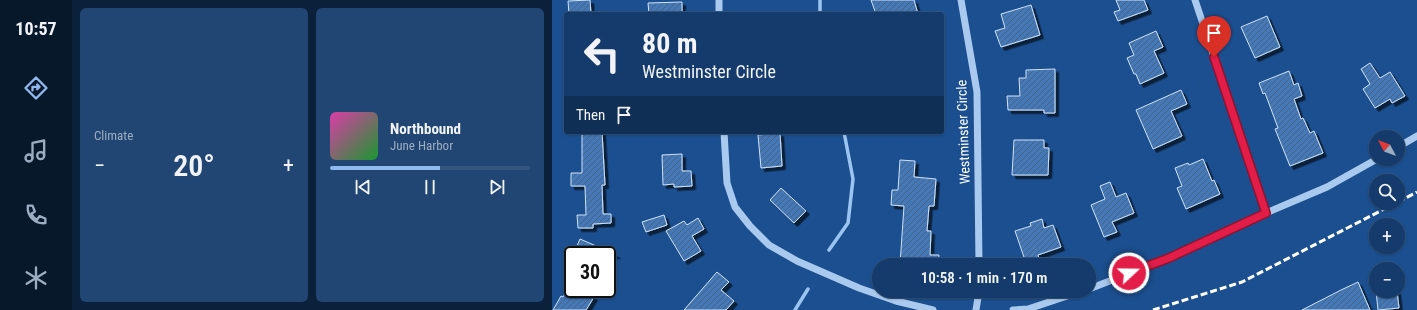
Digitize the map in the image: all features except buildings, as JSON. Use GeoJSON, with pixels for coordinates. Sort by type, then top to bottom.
{"type":"FeatureCollection","features":[{"type":"Feature","properties":{"kind":"street"},"geometry":{"type":"LineString","coordinates":[[719,0],[719,12]]}},
{"type":"Feature","properties":{"kind":"street","name":"Westminster Circle"},"geometry":{"type":"LineString","coordinates":[[961,0],[978,92],[979,258]]}},
{"type":"Feature","properties":{"kind":"street"},"geometry":{"type":"LineString","coordinates":[[1195,0],[1266,213]]}},
{"type":"Feature","properties":{"kind":"street"},"geometry":{"type":"LineString","coordinates":[[724,134],[727,183],[735,207],[750,226],[769,245],[797,261],[859,288],[896,301],[933,310]]}},
{"type":"Feature","properties":{"kind":"street"},"geometry":{"type":"LineString","coordinates":[[1405,143],[1417,136]]}},
{"type":"Feature","properties":{"kind":"street"},"geometry":{"type":"LineString","coordinates":[[1096,285],[1169,258],[1266,213],[1327,187],[1369,163]]}},
{"type":"Feature","properties":{"kind":"street"},"geometry":{"type":"LineString","coordinates":[[976,310],[978,298]]}},
{"type":"Feature","properties":{"kind":"street"},"geometry":{"type":"LineString","coordinates":[[1013,310],[1028,309],[1061,298]]}},
{"type":"Feature","properties":{"kind":"waterway"},"geometry":{"type":"LineString","coordinates":[[820,0],[820,12]]}},
{"type":"Feature","properties":{"kind":"waterway"},"geometry":{"type":"LineString","coordinates":[[829,250],[848,223],[853,179],[844,134]]}},
{"type":"Feature","properties":{"kind":"waterway"},"geometry":{"type":"LineString","coordinates":[[795,310],[808,289]]}},
{"type":"Feature","properties":{"kind":"railway"},"geometry":{"type":"LineString","coordinates":[[1405,198],[1417,192]]}},
{"type":"Feature","properties":{"kind":"railway"},"geometry":{"type":"LineString","coordinates":[[1153,310],[1242,282],[1382,210]]}},
{"type":"Feature","properties":{"kind":"route"},"geometry":{"type":"LineString","coordinates":[[1129,273],[1169,258],[1266,213],[1214,57]]}}]}
